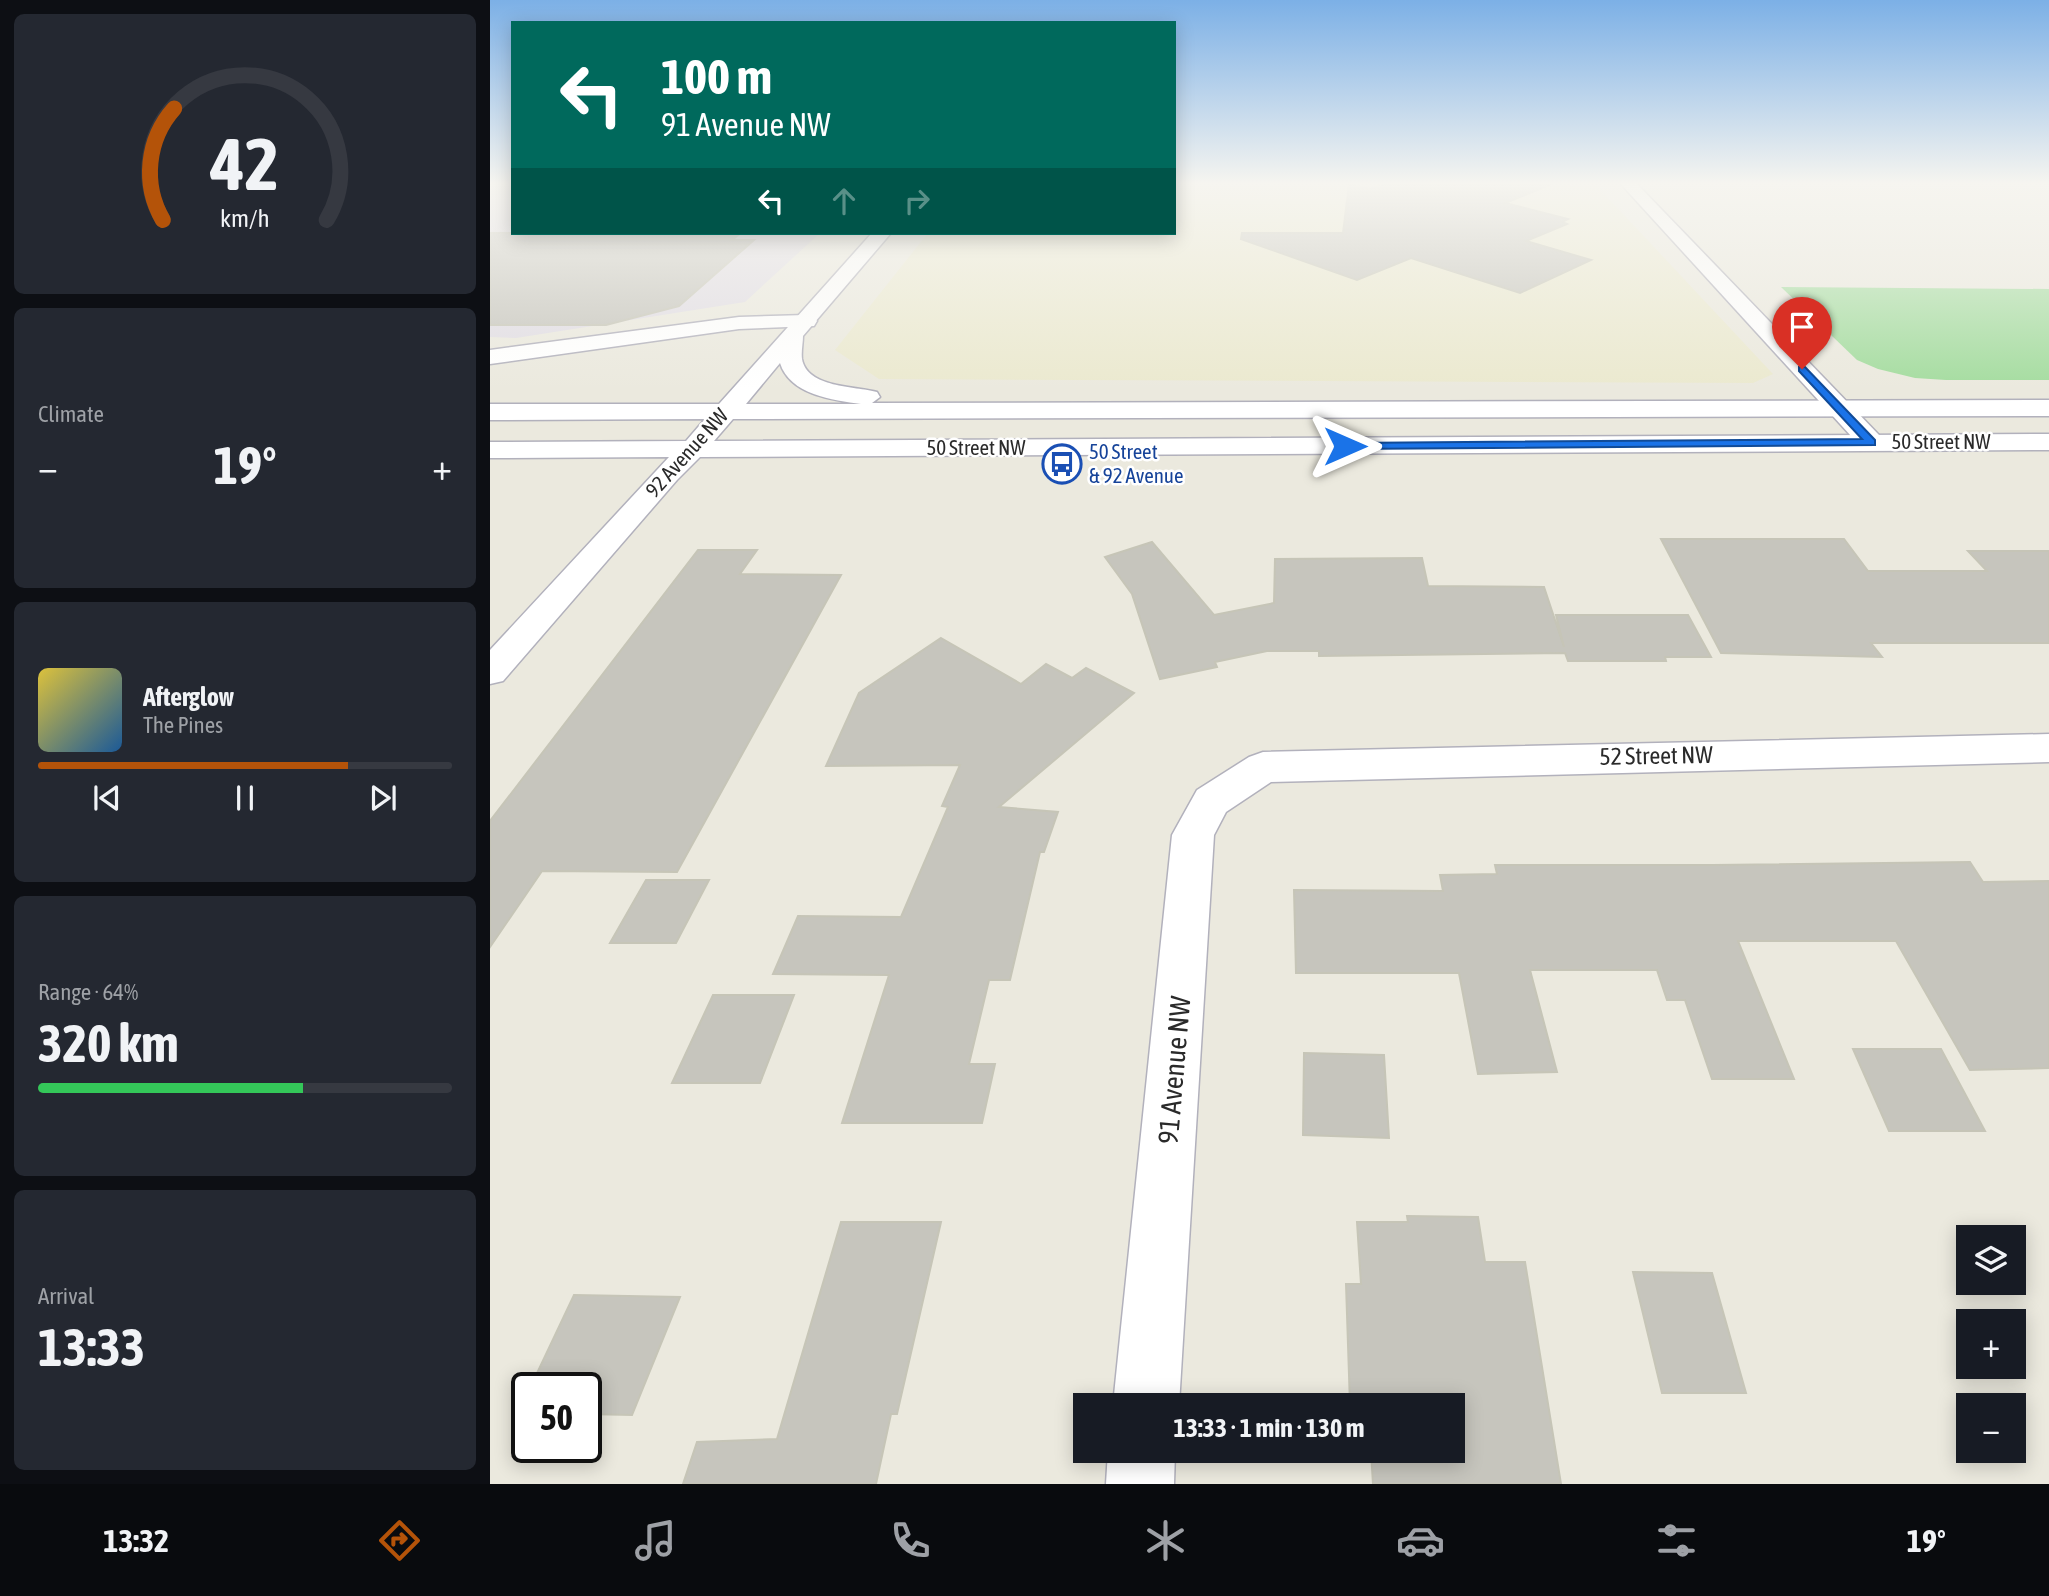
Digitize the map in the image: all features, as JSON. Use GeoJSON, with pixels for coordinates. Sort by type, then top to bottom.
{"type":"FeatureCollection","features":[{"type":"Feature","properties":{"kind":"main road","name":"92 Avenue NW"},"geometry":{"type":"LineString","coordinates":[[490,671],[667,474],[692,450],[865,252]]}},
{"type":"Feature","properties":{"kind":"main road"},"geometry":{"type":"LineString","coordinates":[[1693,252],[1871,442]]}},
{"type":"Feature","properties":{"kind":"main road"},"geometry":{"type":"LineString","coordinates":[[490,357],[739,323],[799,329],[791,361],[797,374],[811,384],[859,396],[978,412]]}},
{"type":"Feature","properties":{"kind":"main road","name":"50 Street NW"},"geometry":{"type":"LineString","coordinates":[[490,412],[2049,408]]}},
{"type":"Feature","properties":{"kind":"main road","name":"50 Street NW"},"geometry":{"type":"LineString","coordinates":[[490,450],[2049,442]]}},
{"type":"Feature","properties":{"kind":"main road","name":"52 Street NW"},"geometry":{"type":"LineString","coordinates":[[1263,767],[2049,748]]}},
{"type":"Feature","properties":{"kind":"main road","name":"91 Avenue NW"},"geometry":{"type":"LineString","coordinates":[[1147,1393],[1192,835],[1211,801],[1263,767]]}},
{"type":"Feature","properties":{"kind":"main road"},"geometry":{"type":"LineString","coordinates":[[1139,1484],[1141,1463]]}},
{"type":"Feature","properties":{"kind":"shaded area"},"geometry":{"type":"Polygon","coordinates":[[[490,252],[799,252],[745,302],[516,338],[490,337],[490,252]]]}},
{"type":"Feature","properties":{"kind":"shaded area"},"geometry":{"type":"Polygon","coordinates":[[[913,252],[1659,252],[1773,374],[1753,383],[879,379],[835,350],[913,252]]]}},
{"type":"Feature","properties":{"kind":"green space"},"geometry":{"type":"Polygon","coordinates":[[[1781,287],[2049,289],[2049,380],[1946,380],[1915,378],[1878,369],[1857,360],[1781,287]]]}},
{"type":"Feature","properties":{"kind":"building"},"geometry":{"type":"Polygon","coordinates":[[[490,252],[740,252],[679,306],[606,325],[490,325],[490,252]]]}},
{"type":"Feature","properties":{"kind":"building"},"geometry":{"type":"Polygon","coordinates":[[[1278,252],[1564,252],[1591,260],[1520,293],[1411,258],[1357,280],[1278,252]]]}},
{"type":"Feature","properties":{"kind":"building"},"geometry":{"type":"Polygon","coordinates":[[[1661,539],[1844,539],[1868,571],[1987,571],[1968,551],[2049,551],[2049,643],[1871,643],[1882,657],[1721,653],[1661,539]]]}},
{"type":"Feature","properties":{"kind":"building"},"geometry":{"type":"Polygon","coordinates":[[[1152,542],[1214,615],[1274,603],[1275,559],[1422,558],[1428,586],[1544,587],[1564,647],[1556,615],[1688,615],[1711,657],[1665,657],[1666,661],[1568,661],[1565,653],[1319,656],[1319,651],[1267,651],[1215,662],[1217,667],[1160,679],[1132,594],[1105,557],[1152,542]]]}},
{"type":"Feature","properties":{"kind":"building"},"geometry":{"type":"Polygon","coordinates":[[[698,550],[757,550],[740,574],[841,575],[677,872],[542,871],[490,947],[490,821],[698,550]]]}},
{"type":"Feature","properties":{"kind":"building"},"geometry":{"type":"Polygon","coordinates":[[[941,638],[1021,684],[1046,664],[1072,678],[1086,668],[1134,693],[999,807],[1058,812],[1044,852],[1040,852],[1010,980],[989,980],[969,1064],[995,1064],[982,1123],[842,1123],[889,975],[773,974],[798,916],[901,917],[948,807],[942,806],[960,765],[826,766],[859,693],[941,638]]]}},
{"type":"Feature","properties":{"kind":"building"},"geometry":{"type":"Polygon","coordinates":[[[1970,862],[1983,882],[2049,881],[2049,1068],[1970,1070],[1896,941],[1738,941],[1794,1079],[1712,1079],[1685,1000],[1667,1000],[1657,970],[1530,970],[1557,1072],[1478,1074],[1459,973],[1296,973],[1294,890],[1443,891],[1440,875],[1497,874],[1495,865],[1970,862]]]}},
{"type":"Feature","properties":{"kind":"building"},"geometry":{"type":"Polygon","coordinates":[[[646,880],[709,880],[676,943],[610,943],[646,880]]]}},
{"type":"Feature","properties":{"kind":"building"},"geometry":{"type":"Polygon","coordinates":[[[713,995],[794,995],[760,1083],[672,1083],[713,995]]]}},
{"type":"Feature","properties":{"kind":"building"},"geometry":{"type":"Polygon","coordinates":[[[1853,1049],[1941,1049],[1985,1131],[1889,1131],[1853,1049]]]}},
{"type":"Feature","properties":{"kind":"building"},"geometry":{"type":"Polygon","coordinates":[[[1304,1053],[1384,1055],[1389,1138],[1303,1135],[1304,1053]]]}},
{"type":"Feature","properties":{"kind":"building"},"geometry":{"type":"Polygon","coordinates":[[[1407,1216],[1478,1217],[1485,1262],[1525,1262],[1561,1484],[1373,1484],[1372,1463],[1465,1463],[1465,1393],[1350,1393],[1346,1284],[1361,1284],[1357,1222],[1408,1222],[1407,1216]]]}},
{"type":"Feature","properties":{"kind":"building"},"geometry":{"type":"Polygon","coordinates":[[[841,1222],[941,1222],[897,1414],[891,1414],[876,1484],[683,1484],[697,1442],[777,1439],[841,1222]]]}},
{"type":"Feature","properties":{"kind":"building"},"geometry":{"type":"Polygon","coordinates":[[[1633,1272],[1712,1273],[1746,1393],[1662,1393],[1633,1272]]]}},
{"type":"Feature","properties":{"kind":"building"},"geometry":{"type":"Polygon","coordinates":[[[574,1295],[680,1297],[632,1415],[602,1414],[602,1372],[538,1372],[574,1295]]]}},
{"type":"Feature","properties":{"kind":"place","name":"50 Street & 92 Avenue"},"geometry":{"type":"Point","coordinates":[1062,464]}},
{"type":"Feature","properties":{"kind":"route"},"geometry":{"type":"LineString","coordinates":[[1345,446],[1871,442],[1802,369]]}}]}
